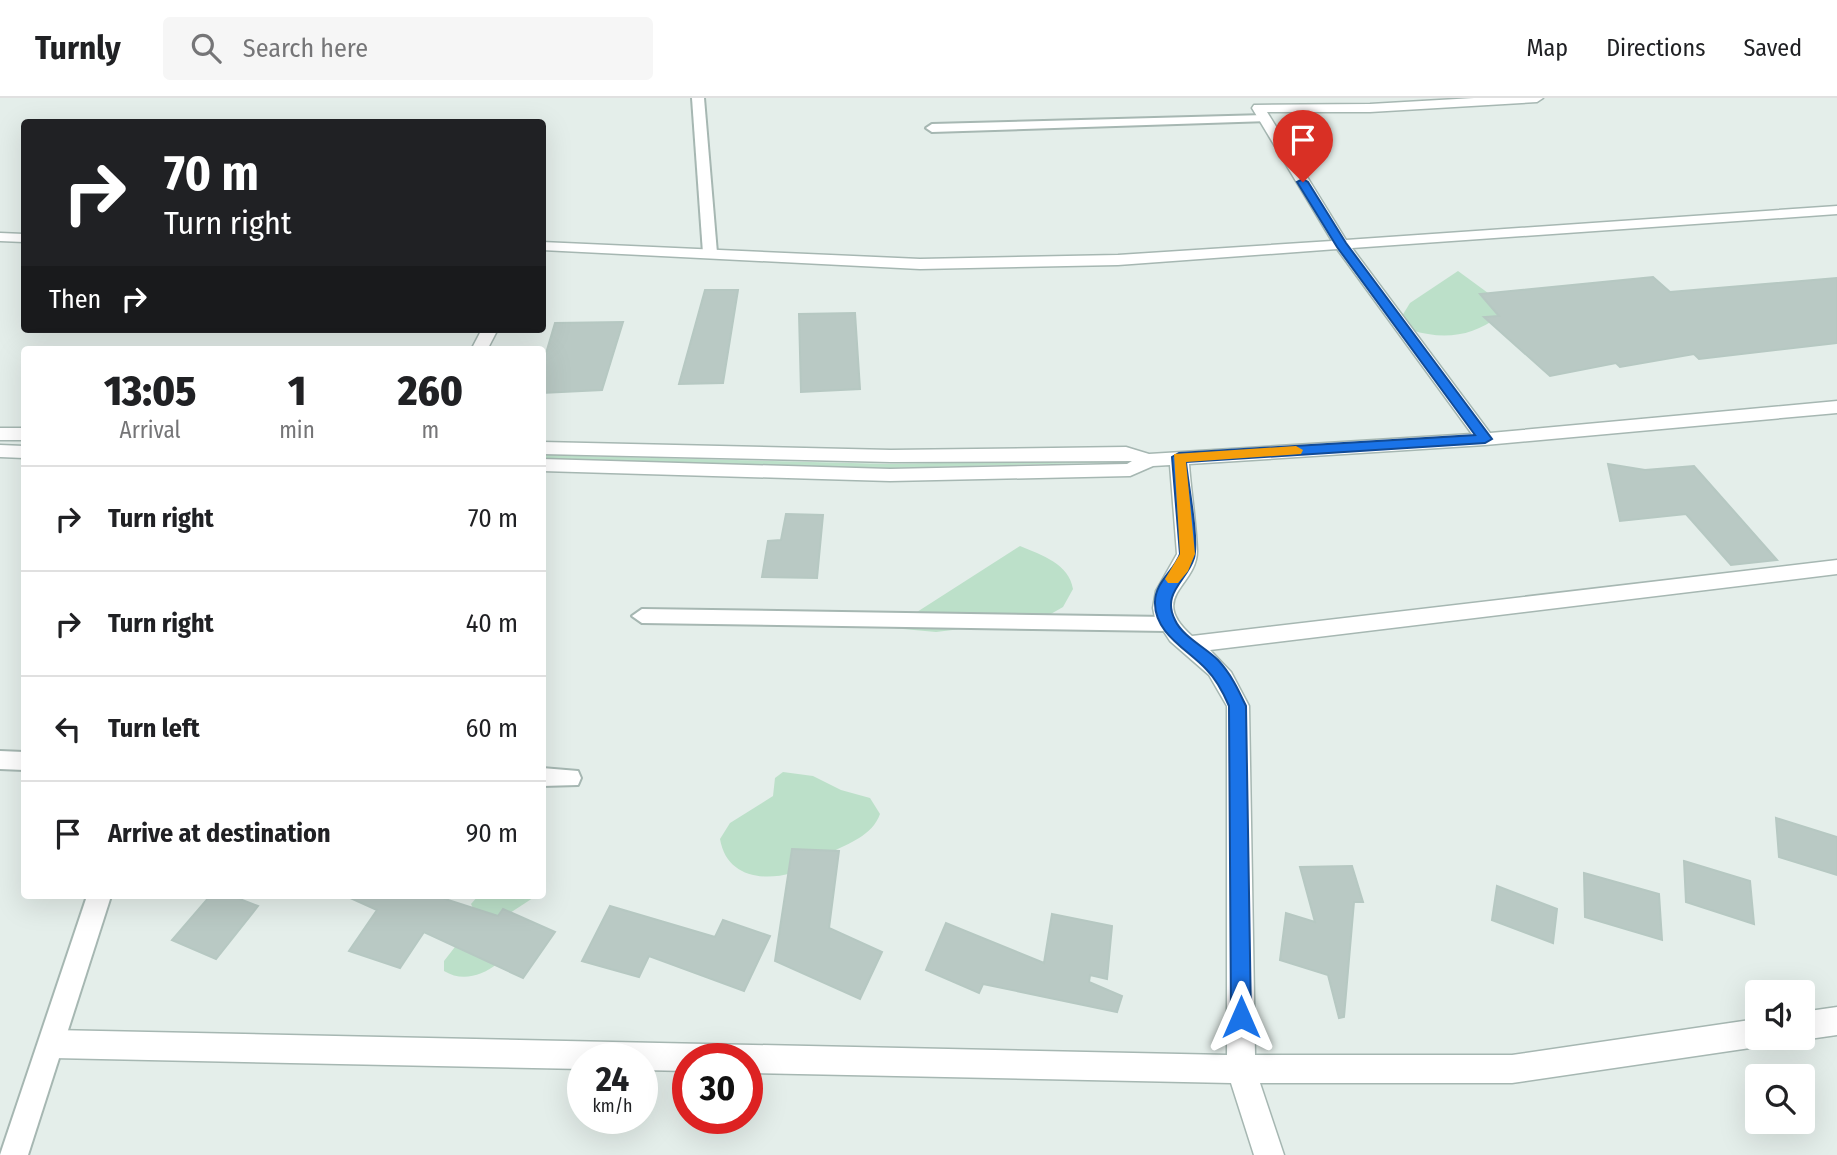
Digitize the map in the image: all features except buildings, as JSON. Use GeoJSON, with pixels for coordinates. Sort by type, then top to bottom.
{"type":"FeatureCollection","features":[{"type":"Feature","properties":{"kind":"street"},"geometry":{"type":"LineString","coordinates":[[1485,439],[1341,244],[1258,108],[1370,108],[1536,98]]}},
{"type":"Feature","properties":{"kind":"street"},"geometry":{"type":"LineString","coordinates":[[546,246],[920,264],[1118,260],[1837,210]]}},
{"type":"Feature","properties":{"kind":"street"},"geometry":{"type":"LineString","coordinates":[[0,237],[21,237]]}},
{"type":"Feature","properties":{"kind":"street"},"geometry":{"type":"LineString","coordinates":[[546,465],[890,475],[1130,470],[1149,460],[1179,457],[1485,439],[1837,407]]}},
{"type":"Feature","properties":{"kind":"street"},"geometry":{"type":"LineString","coordinates":[[0,434],[21,434]]}},
{"type":"Feature","properties":{"kind":"street"},"geometry":{"type":"LineString","coordinates":[[546,447],[891,456],[1126,453],[1149,460]]}},
{"type":"Feature","properties":{"kind":"street"},"geometry":{"type":"LineString","coordinates":[[0,451],[21,452]]}},
{"type":"Feature","properties":{"kind":"street"},"geometry":{"type":"LineString","coordinates":[[1179,457],[1187,554],[1183,567],[1167,586],[1163,601],[1167,624],[1187,645],[1213,665],[1228,684],[1238,706],[1241,1069],[1269,1155]]}},
{"type":"Feature","properties":{"kind":"street"},"geometry":{"type":"LineString","coordinates":[[1187,645],[1837,567]]}},
{"type":"Feature","properties":{"kind":"street"},"geometry":{"type":"LineString","coordinates":[[1815,1024],[1837,1021]]}},
{"type":"Feature","properties":{"kind":"street"},"geometry":{"type":"LineString","coordinates":[[53,1044],[1241,1069],[1512,1069],[1745,1035]]}},
{"type":"Feature","properties":{"kind":"lane"},"geometry":{"type":"LineString","coordinates":[[698,98],[710,253]]}},
{"type":"Feature","properties":{"kind":"lane"},"geometry":{"type":"LineString","coordinates":[[932,128],[1265,119]]}},
{"type":"Feature","properties":{"kind":"lane"},"geometry":{"type":"LineString","coordinates":[[642,616],[1167,624]]}},
{"type":"Feature","properties":{"kind":"lane"},"geometry":{"type":"LineString","coordinates":[[0,760],[21,761]]}},
{"type":"Feature","properties":{"kind":"lane"},"geometry":{"type":"LineString","coordinates":[[546,777],[570,778]]}},
{"type":"Feature","properties":{"kind":"lane"},"geometry":{"type":"LineString","coordinates":[[14,1155],[53,1044],[98,899]]}},
{"type":"Feature","properties":{"kind":"green space"},"geometry":{"type":"Polygon","coordinates":[[[1458,271],[1488,293],[1500,308],[1499,316],[1478,328],[1457,335],[1434,335],[1411,330],[1402,316],[1410,303],[1458,271]]]}},
{"type":"Feature","properties":{"kind":"green space"},"geometry":{"type":"Polygon","coordinates":[[[546,455],[890,464],[1128,459],[1130,462],[889,468],[546,459],[546,455]]]}},
{"type":"Feature","properties":{"kind":"green space"},"geometry":{"type":"Polygon","coordinates":[[[1020,546],[1053,562],[1066,573],[1073,589],[1063,607],[1042,619],[936,632],[892,628],[1020,546]]]}},
{"type":"Feature","properties":{"kind":"green space"},"geometry":{"type":"Polygon","coordinates":[[[783,772],[813,776],[841,790],[870,798],[880,814],[866,833],[802,870],[768,877],[746,873],[729,861],[720,839],[730,823],[773,796],[775,778],[783,772]]]}},
{"type":"Feature","properties":{"kind":"green space"},"geometry":{"type":"Polygon","coordinates":[[[475,899],[531,899],[507,915],[497,964],[484,972],[464,977],[444,971],[444,961],[465,934],[475,912],[471,904],[475,899]]]}},
{"type":"Feature","properties":{"kind":"slow traffic"},"geometry":{"type":"LineString","coordinates":[[1173,579],[1183,567],[1187,554],[1179,457],[1296,450]]}},
{"type":"Feature","properties":{"kind":"route"},"geometry":{"type":"LineString","coordinates":[[1241,1017],[1238,706],[1228,684],[1213,665],[1187,645],[1167,624],[1163,601],[1167,586],[1183,567],[1187,554],[1179,457],[1485,439],[1341,244],[1303,182]]}}]}
